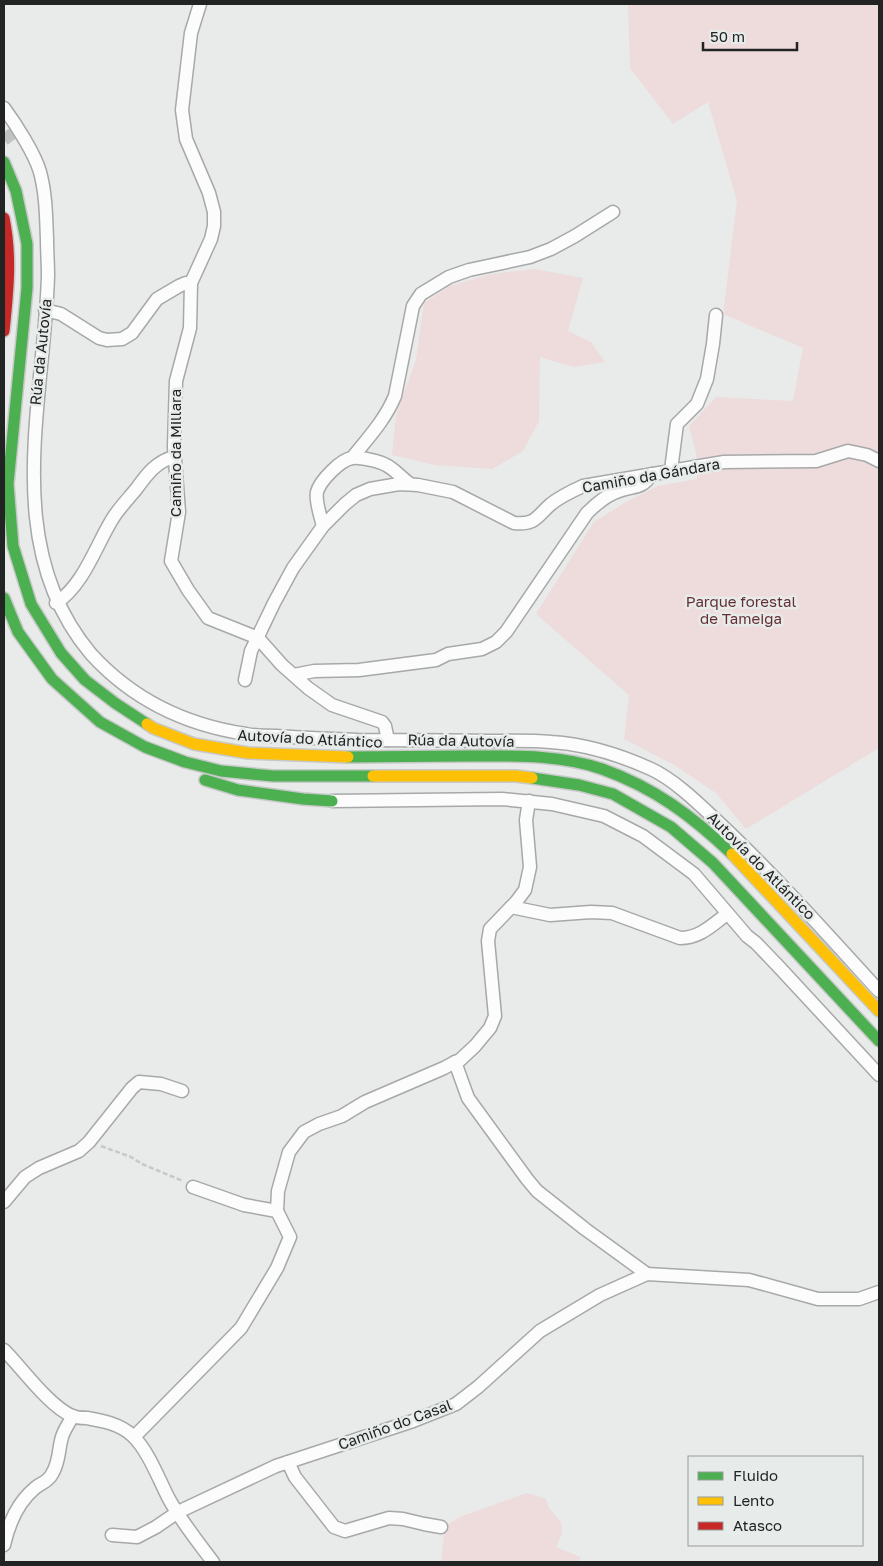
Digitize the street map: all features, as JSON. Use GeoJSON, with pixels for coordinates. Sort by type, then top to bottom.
{"type":"FeatureCollection","features":[{"type":"Feature","properties":{"kind":"highway","name":"Autovía do Atlántico"},"geometry":{"type":"LineString","coordinates":[[4,162],[16,192],[27,244],[27,288],[8,484],[13,546],[31,604],[61,653],[85,680],[153,728],[203,746],[248,753],[328,758],[523,756],[563,760],[601,769],[640,785],[675,805],[706,829],[736,858],[879,1010]]}},
{"type":"Feature","properties":{"kind":"highway"},"geometry":{"type":"LineString","coordinates":[[4,218],[7,230],[9,286],[4,331]]}},
{"type":"Feature","properties":{"kind":"highway"},"geometry":{"type":"LineString","coordinates":[[4,598],[18,632],[52,678],[130,748],[162,765]]}},
{"type":"Feature","properties":{"kind":"highway"},"geometry":{"type":"LineString","coordinates":[[100,722],[144,747],[185,762],[221,771],[273,776],[516,776],[579,785],[613,794],[671,827],[713,864],[879,1041]]}},
{"type":"Feature","properties":{"kind":"highway"},"geometry":{"type":"LineString","coordinates":[[195,777],[238,790],[303,799],[332,800]]}},
{"type":"Feature","properties":{"kind":"highway"},"geometry":{"type":"LineString","coordinates":[[735,837],[795,921]]}},
{"type":"Feature","properties":{"kind":"highway"},"geometry":{"type":"LineString","coordinates":[[848,976],[879,996]]}},
{"type":"Feature","properties":{"kind":"street","name":"Camiño da Millara"},"geometry":{"type":"LineString","coordinates":[[200,4],[191,33],[182,110],[186,139],[209,193],[214,212],[214,226],[211,239],[191,283],[190,328],[176,381],[174,457],[179,512],[170,561],[208,618],[258,638],[282,665],[308,688],[332,705],[382,722],[385,726],[388,740]]}},
{"type":"Feature","properties":{"kind":"street","name":"Rúa da Autovía"},"geometry":{"type":"LineString","coordinates":[[4,108],[13,120],[39,168],[46,200],[48,275],[32,435],[30,489],[38,554],[46,582],[56,603],[73,632],[93,656],[137,694],[164,709],[194,722],[246,734],[321,739],[554,742],[608,752],[656,770],[690,796],[735,837],[879,991]]}},
{"type":"Feature","properties":{"kind":"street"},"geometry":{"type":"LineString","coordinates":[[4,122],[22,150],[46,208]]}},
{"type":"Feature","properties":{"kind":"street"},"geometry":{"type":"LineString","coordinates":[[324,526],[317,492],[327,475],[352,458],[381,422],[391,405],[395,396],[413,306],[421,294],[449,277],[462,272],[491,264],[530,257],[551,249],[613,212]]}},
{"type":"Feature","properties":{"kind":"street"},"geometry":{"type":"LineString","coordinates":[[45,310],[61,314],[99,338],[107,340],[122,339],[132,333],[157,299],[179,286],[191,283]]}},
{"type":"Feature","properties":{"kind":"street"},"geometry":{"type":"LineString","coordinates":[[671,470],[677,424],[697,404],[707,379],[716,315]]}},
{"type":"Feature","properties":{"kind":"street","name":"Camiño da Gándara"},"geometry":{"type":"LineString","coordinates":[[245,680],[251,651],[293,568],[324,526],[345,504],[356,495],[370,490],[399,484],[410,484],[454,492],[514,523],[523,524],[536,520],[552,504],[566,494],[583,486],[671,470],[724,462],[816,461],[848,450],[879,460]]}},
{"type":"Feature","properties":{"kind":"street"},"geometry":{"type":"LineString","coordinates":[[56,603],[64,598],[74,587],[113,518],[150,471],[166,459],[174,457]]}},
{"type":"Feature","properties":{"kind":"street","name":"Camiño da Gándara"},"geometry":{"type":"LineString","coordinates":[[352,458],[370,460],[387,465],[410,484]]}},
{"type":"Feature","properties":{"kind":"street"},"geometry":{"type":"LineString","coordinates":[[294,674],[314,671],[359,670],[436,660],[448,654],[482,649],[496,642],[506,632],[587,513],[600,500],[619,490],[636,487],[646,482],[652,474]]}},
{"type":"Feature","properties":{"kind":"street"},"geometry":{"type":"LineString","coordinates":[[332,800],[502,799],[552,804],[604,816],[643,836],[694,874],[746,936],[756,943],[779,967],[879,1075]]}},
{"type":"Feature","properties":{"kind":"street"},"geometry":{"type":"LineString","coordinates":[[134,1437],[241,1328],[277,1268],[290,1237],[277,1211],[278,1191],[289,1152],[304,1132],[319,1124],[342,1116],[365,1102],[460,1060],[490,1028],[495,1016],[488,941],[490,929],[525,890],[530,867],[526,820],[529,801]]}},
{"type":"Feature","properties":{"kind":"street"},"geometry":{"type":"LineString","coordinates":[[511,907],[550,915],[591,912],[612,914],[680,938],[690,938],[700,934],[727,914]]}},
{"type":"Feature","properties":{"kind":"street"},"geometry":{"type":"LineString","coordinates":[[455,1062],[468,1098],[527,1180],[537,1191],[585,1229],[647,1274]]}},
{"type":"Feature","properties":{"kind":"street"},"geometry":{"type":"LineString","coordinates":[[4,1202],[25,1177],[39,1168],[79,1151],[89,1142],[132,1088],[139,1082],[161,1084],[182,1091]]}},
{"type":"Feature","properties":{"kind":"street"},"geometry":{"type":"LineString","coordinates":[[193,1186],[244,1204],[277,1211]]}},
{"type":"Feature","properties":{"kind":"street","name":"Camiño do Casal"},"geometry":{"type":"LineString","coordinates":[[112,1535],[136,1537],[156,1527],[178,1512],[276,1466],[413,1421],[456,1404],[478,1387],[540,1331],[600,1295],[647,1274],[749,1280],[818,1299],[858,1299],[879,1292]]}},
{"type":"Feature","properties":{"kind":"street"},"geometry":{"type":"LineString","coordinates":[[4,1350],[32,1381],[54,1402],[73,1416],[107,1422],[121,1427],[134,1437],[151,1462],[170,1501],[213,1562]]}},
{"type":"Feature","properties":{"kind":"street"},"geometry":{"type":"LineString","coordinates":[[4,1545],[8,1527],[16,1511],[35,1488],[48,1480],[59,1461],[62,1436],[73,1416]]}},
{"type":"Feature","properties":{"kind":"street"},"geometry":{"type":"LineString","coordinates":[[288,1462],[295,1476],[334,1527],[345,1531],[389,1518],[441,1527]]}},
{"type":"Feature","properties":{"kind":"path"},"geometry":{"type":"LineString","coordinates":[[89,1142],[131,1157],[142,1164],[193,1186]]}},
{"type":"Feature","properties":{"kind":"green space","name":"Parque forestal de Tameiga"},"geometry":{"type":"Polygon","coordinates":[[[628,4],[879,4],[879,748],[746,829],[716,793],[676,766],[624,739],[629,695],[536,614],[594,522],[626,502],[658,486],[697,479],[696,453],[689,426],[716,397],[793,401],[803,348],[723,314],[737,201],[708,102],[673,124],[630,68],[628,4]]]}},
{"type":"Feature","properties":{"kind":"green space"},"geometry":{"type":"Polygon","coordinates":[[[535,269],[583,278],[568,331],[591,342],[605,362],[573,367],[540,357],[539,421],[523,451],[492,469],[435,465],[392,455],[396,415],[416,360],[424,303],[450,286],[491,274],[535,269]]]}},
{"type":"Feature","properties":{"kind":"green space"},"geometry":{"type":"Polygon","coordinates":[[[527,1493],[546,1499],[549,1508],[561,1522],[562,1534],[556,1547],[580,1557],[580,1562],[441,1562],[445,1526],[460,1517],[527,1493]]]}},
{"type":"Feature","properties":{"kind":"tunnel"},"geometry":{"type":"LineString","coordinates":[[4,140],[13,133]]}},
{"type":"Feature","properties":{"kind":"traffic: fast"},"geometry":{"type":"LineString","coordinates":[[4,162],[16,191],[27,244],[27,288],[8,484],[13,546],[31,604],[61,653],[85,680],[147,724]]}},
{"type":"Feature","properties":{"kind":"traffic: fast"},"geometry":{"type":"LineString","coordinates":[[4,598],[18,632],[52,679],[100,722],[145,747],[185,762],[221,771],[273,776],[373,776]]}},
{"type":"Feature","properties":{"kind":"traffic: fast"},"geometry":{"type":"LineString","coordinates":[[348,757],[517,756],[551,758],[585,764],[621,777],[656,794],[687,815],[732,854]]}},
{"type":"Feature","properties":{"kind":"traffic: fast"},"geometry":{"type":"LineString","coordinates":[[532,778],[579,785],[613,794],[671,827],[713,863],[879,1041]]}},
{"type":"Feature","properties":{"kind":"traffic: fast"},"geometry":{"type":"LineString","coordinates":[[205,780],[238,790],[332,801]]}},
{"type":"Feature","properties":{"kind":"traffic: slow"},"geometry":{"type":"LineString","coordinates":[[147,724],[194,744],[248,753],[348,757]]}},
{"type":"Feature","properties":{"kind":"traffic: slow"},"geometry":{"type":"LineString","coordinates":[[373,776],[516,776],[532,778]]}},
{"type":"Feature","properties":{"kind":"traffic: slow"},"geometry":{"type":"LineString","coordinates":[[732,854],[879,1011]]}},
{"type":"Feature","properties":{"kind":"traffic: jam"},"geometry":{"type":"LineString","coordinates":[[4,218],[9,260],[4,331]]}}]}
